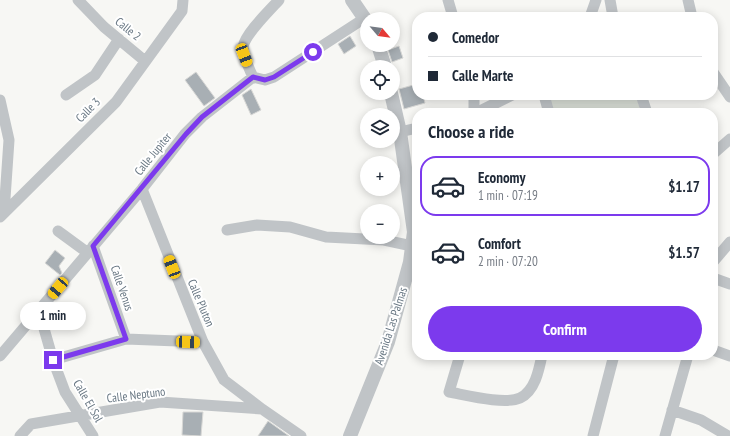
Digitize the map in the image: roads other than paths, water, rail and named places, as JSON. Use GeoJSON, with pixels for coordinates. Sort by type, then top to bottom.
{"type":"FeatureCollection","features":[{"type":"Feature","properties":{"kind":"street","name":"Calle 2"},"geometry":{"type":"LineString","coordinates":[[78,0],[104,27],[145,60]]}},
{"type":"Feature","properties":{"kind":"street"},"geometry":{"type":"LineString","coordinates":[[279,0],[249,35],[243,46],[244,55],[253,77],[265,80],[274,77],[360,24]]}},
{"type":"Feature","properties":{"kind":"street"},"geometry":{"type":"LineString","coordinates":[[352,0],[360,12]]}},
{"type":"Feature","properties":{"kind":"street"},"geometry":{"type":"LineString","coordinates":[[448,0],[452,12]]}},
{"type":"Feature","properties":{"kind":"street"},"geometry":{"type":"LineString","coordinates":[[592,12],[596,0]]}},
{"type":"Feature","properties":{"kind":"street"},"geometry":{"type":"LineString","coordinates":[[610,0],[612,12]]}},
{"type":"Feature","properties":{"kind":"street"},"geometry":{"type":"LineString","coordinates":[[688,0],[691,12]]}},
{"type":"Feature","properties":{"kind":"street","name":"Calle 3"},"geometry":{"type":"LineString","coordinates":[[2,215],[116,102],[183,6]]}},
{"type":"Feature","properties":{"kind":"street"},"geometry":{"type":"LineString","coordinates":[[66,95],[95,75],[119,40]]}},
{"type":"Feature","properties":{"kind":"street","name":"Calle Jupiter"},"geometry":{"type":"LineString","coordinates":[[0,356],[142,189],[186,134],[202,117],[253,77]]}},
{"type":"Feature","properties":{"kind":"street"},"geometry":{"type":"LineString","coordinates":[[718,79],[730,97]]}},
{"type":"Feature","properties":{"kind":"street"},"geometry":{"type":"LineString","coordinates":[[0,100],[9,140],[2,215]]}},
{"type":"Feature","properties":{"kind":"street"},"geometry":{"type":"LineString","coordinates":[[485,108],[502,100]]}},
{"type":"Feature","properties":{"kind":"street"},"geometry":{"type":"LineString","coordinates":[[400,132],[412,129]]}},
{"type":"Feature","properties":{"kind":"street","name":"Avenida Las Palmas"},"geometry":{"type":"LineString","coordinates":[[400,132],[412,212]]}},
{"type":"Feature","properties":{"kind":"street"},"geometry":{"type":"LineString","coordinates":[[718,150],[730,139]]}},
{"type":"Feature","properties":{"kind":"street","name":"Calle Pluton"},"geometry":{"type":"LineString","coordinates":[[142,189],[203,342],[224,380],[262,409]]}},
{"type":"Feature","properties":{"kind":"street"},"geometry":{"type":"LineString","coordinates":[[227,230],[257,225],[290,227],[326,237],[384,240],[412,246]]}},
{"type":"Feature","properties":{"kind":"street"},"geometry":{"type":"LineString","coordinates":[[58,231],[90,250]]}},
{"type":"Feature","properties":{"kind":"street"},"geometry":{"type":"LineString","coordinates":[[718,256],[730,242]]}},
{"type":"Feature","properties":{"kind":"street","name":"Avenida Las Palmas"},"geometry":{"type":"LineString","coordinates":[[350,436],[388,342],[410,262],[412,246]]}},
{"type":"Feature","properties":{"kind":"street","name":"Calle Venus"},"geometry":{"type":"LineString","coordinates":[[90,250],[126,339]]}},
{"type":"Feature","properties":{"kind":"street"},"geometry":{"type":"LineString","coordinates":[[718,280],[730,284]]}},
{"type":"Feature","properties":{"kind":"street","name":"Calle El Sol"},"geometry":{"type":"LineString","coordinates":[[39,311],[53,360],[65,392],[93,436]]}},
{"type":"Feature","properties":{"kind":"street"},"geometry":{"type":"LineString","coordinates":[[53,360],[126,339],[203,342]]}},
{"type":"Feature","properties":{"kind":"street"},"geometry":{"type":"LineString","coordinates":[[718,352],[730,356]]}},
{"type":"Feature","properties":{"kind":"street"},"geometry":{"type":"LineString","coordinates":[[459,360],[449,392],[508,401],[521,398],[531,387],[538,374],[541,360]]}},
{"type":"Feature","properties":{"kind":"street"},"geometry":{"type":"LineString","coordinates":[[593,436],[613,360]]}},
{"type":"Feature","properties":{"kind":"street"},"geometry":{"type":"LineString","coordinates":[[665,436],[687,360]]}},
{"type":"Feature","properties":{"kind":"street","name":"Calle Neptuno"},"geometry":{"type":"LineString","coordinates":[[20,436],[31,424],[160,402],[262,409]]}},
{"type":"Feature","properties":{"kind":"street"},"geometry":{"type":"LineString","coordinates":[[262,409],[301,436]]}},
{"type":"Feature","properties":{"kind":"street"},"geometry":{"type":"LineString","coordinates":[[672,410],[701,420],[728,436]]}}]}
